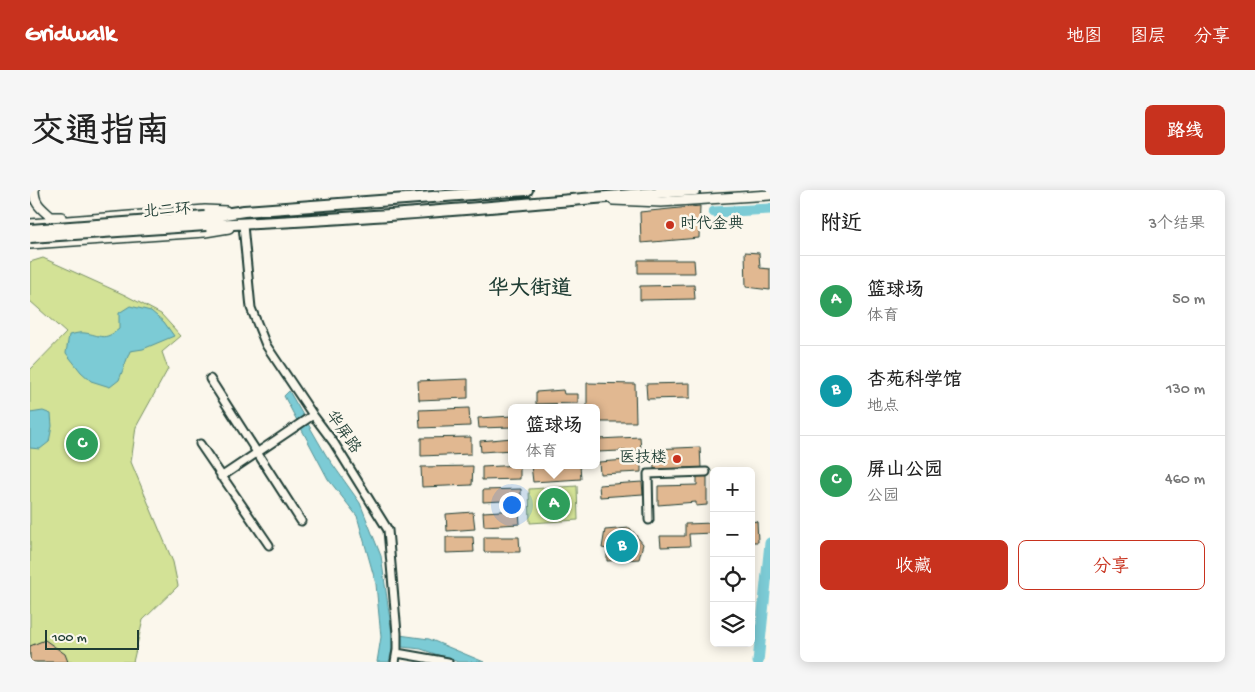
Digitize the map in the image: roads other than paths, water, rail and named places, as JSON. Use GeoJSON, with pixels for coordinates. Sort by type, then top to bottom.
{"type":"FeatureCollection","features":[{"type":"Feature","properties":{"kind":"highway","name":"北二环"},"geometry":{"type":"LineString","coordinates":[[30,237],[205,221],[244,211],[410,194],[527,190]]}},
{"type":"Feature","properties":{"kind":"highway","name":"北二环"},"geometry":{"type":"LineString","coordinates":[[30,230],[205,221],[257,223],[695,190]]}},
{"type":"Feature","properties":{"kind":"main road"},"geometry":{"type":"LineString","coordinates":[[34,190],[34,199],[51,217],[111,218]]}},
{"type":"Feature","properties":{"kind":"main road"},"geometry":{"type":"LineString","coordinates":[[593,199],[661,202],[770,195]]}},
{"type":"Feature","properties":{"kind":"main road"},"geometry":{"type":"LineString","coordinates":[[30,224],[205,210],[244,211]]}},
{"type":"Feature","properties":{"kind":"main road"},"geometry":{"type":"LineString","coordinates":[[74,220],[76,241]]}},
{"type":"Feature","properties":{"kind":"main road"},"geometry":{"type":"LineString","coordinates":[[30,244],[205,232],[257,223]]}},
{"type":"Feature","properties":{"kind":"main road"},"geometry":{"type":"LineString","coordinates":[[30,249],[42,243]]}},
{"type":"Feature","properties":{"kind":"street","name":"华屏路"},"geometry":{"type":"LineString","coordinates":[[243,225],[252,308],[266,345],[310,417],[334,443],[388,530],[397,633],[395,662]]}},
{"type":"Feature","properties":{"kind":"street"},"geometry":{"type":"LineString","coordinates":[[210,379],[301,521]]}},
{"type":"Feature","properties":{"kind":"street"},"geometry":{"type":"LineString","coordinates":[[221,477],[310,417]]}},
{"type":"Feature","properties":{"kind":"street"},"geometry":{"type":"LineString","coordinates":[[200,444],[269,545]]}},
{"type":"Feature","properties":{"kind":"street"},"geometry":{"type":"LineString","coordinates":[[649,520],[648,474],[706,472]]}},
{"type":"Feature","properties":{"kind":"street"},"geometry":{"type":"LineString","coordinates":[[397,652],[448,662]]}},
{"type":"Feature","properties":{"kind":"water"},"geometry":{"type":"Polygon","coordinates":[[[130,306],[151,311],[164,322],[174,336],[143,349],[130,351],[119,380],[110,387],[91,381],[66,353],[69,335],[83,333],[105,337],[114,333],[119,329],[119,313],[130,306]]]}},
{"type":"Feature","properties":{"kind":"water"},"geometry":{"type":"Polygon","coordinates":[[[289,391],[326,455],[360,503],[381,556],[392,634],[429,639],[484,662],[458,662],[421,649],[393,646],[389,662],[377,662],[381,637],[376,584],[357,516],[328,479],[284,396],[289,391]]]}},
{"type":"Feature","properties":{"kind":"water"},"geometry":{"type":"Polygon","coordinates":[[[43,411],[51,414],[52,426],[49,442],[40,449],[30,448],[30,413],[43,411]]]}},
{"type":"Feature","properties":{"kind":"waterway"},"geometry":{"type":"LineString","coordinates":[[714,212],[770,209]]}},
{"type":"Feature","properties":{"kind":"waterway"},"geometry":{"type":"LineString","coordinates":[[758,662],[770,543]]}},
{"type":"Feature","properties":{"kind":"place","name":"时代金典"},"geometry":{"type":"Point","coordinates":[670,225]}},
{"type":"Feature","properties":{"kind":"place","name":"屏山公园"},"geometry":{"type":"Point","coordinates":[82,444]}},
{"type":"Feature","properties":{"kind":"place","name":"医技楼"},"geometry":{"type":"Point","coordinates":[677,459]}},
{"type":"Feature","properties":{"kind":"place","name":"篮球场"},"geometry":{"type":"Point","coordinates":[554,504]}},
{"type":"Feature","properties":{"kind":"place","name":"杏苑科学馆"},"geometry":{"type":"Point","coordinates":[622,546]}},
{"type":"Feature","properties":{"kind":"district","name":"华大街道"},"geometry":{"type":"Point","coordinates":[530,290]}}]}
